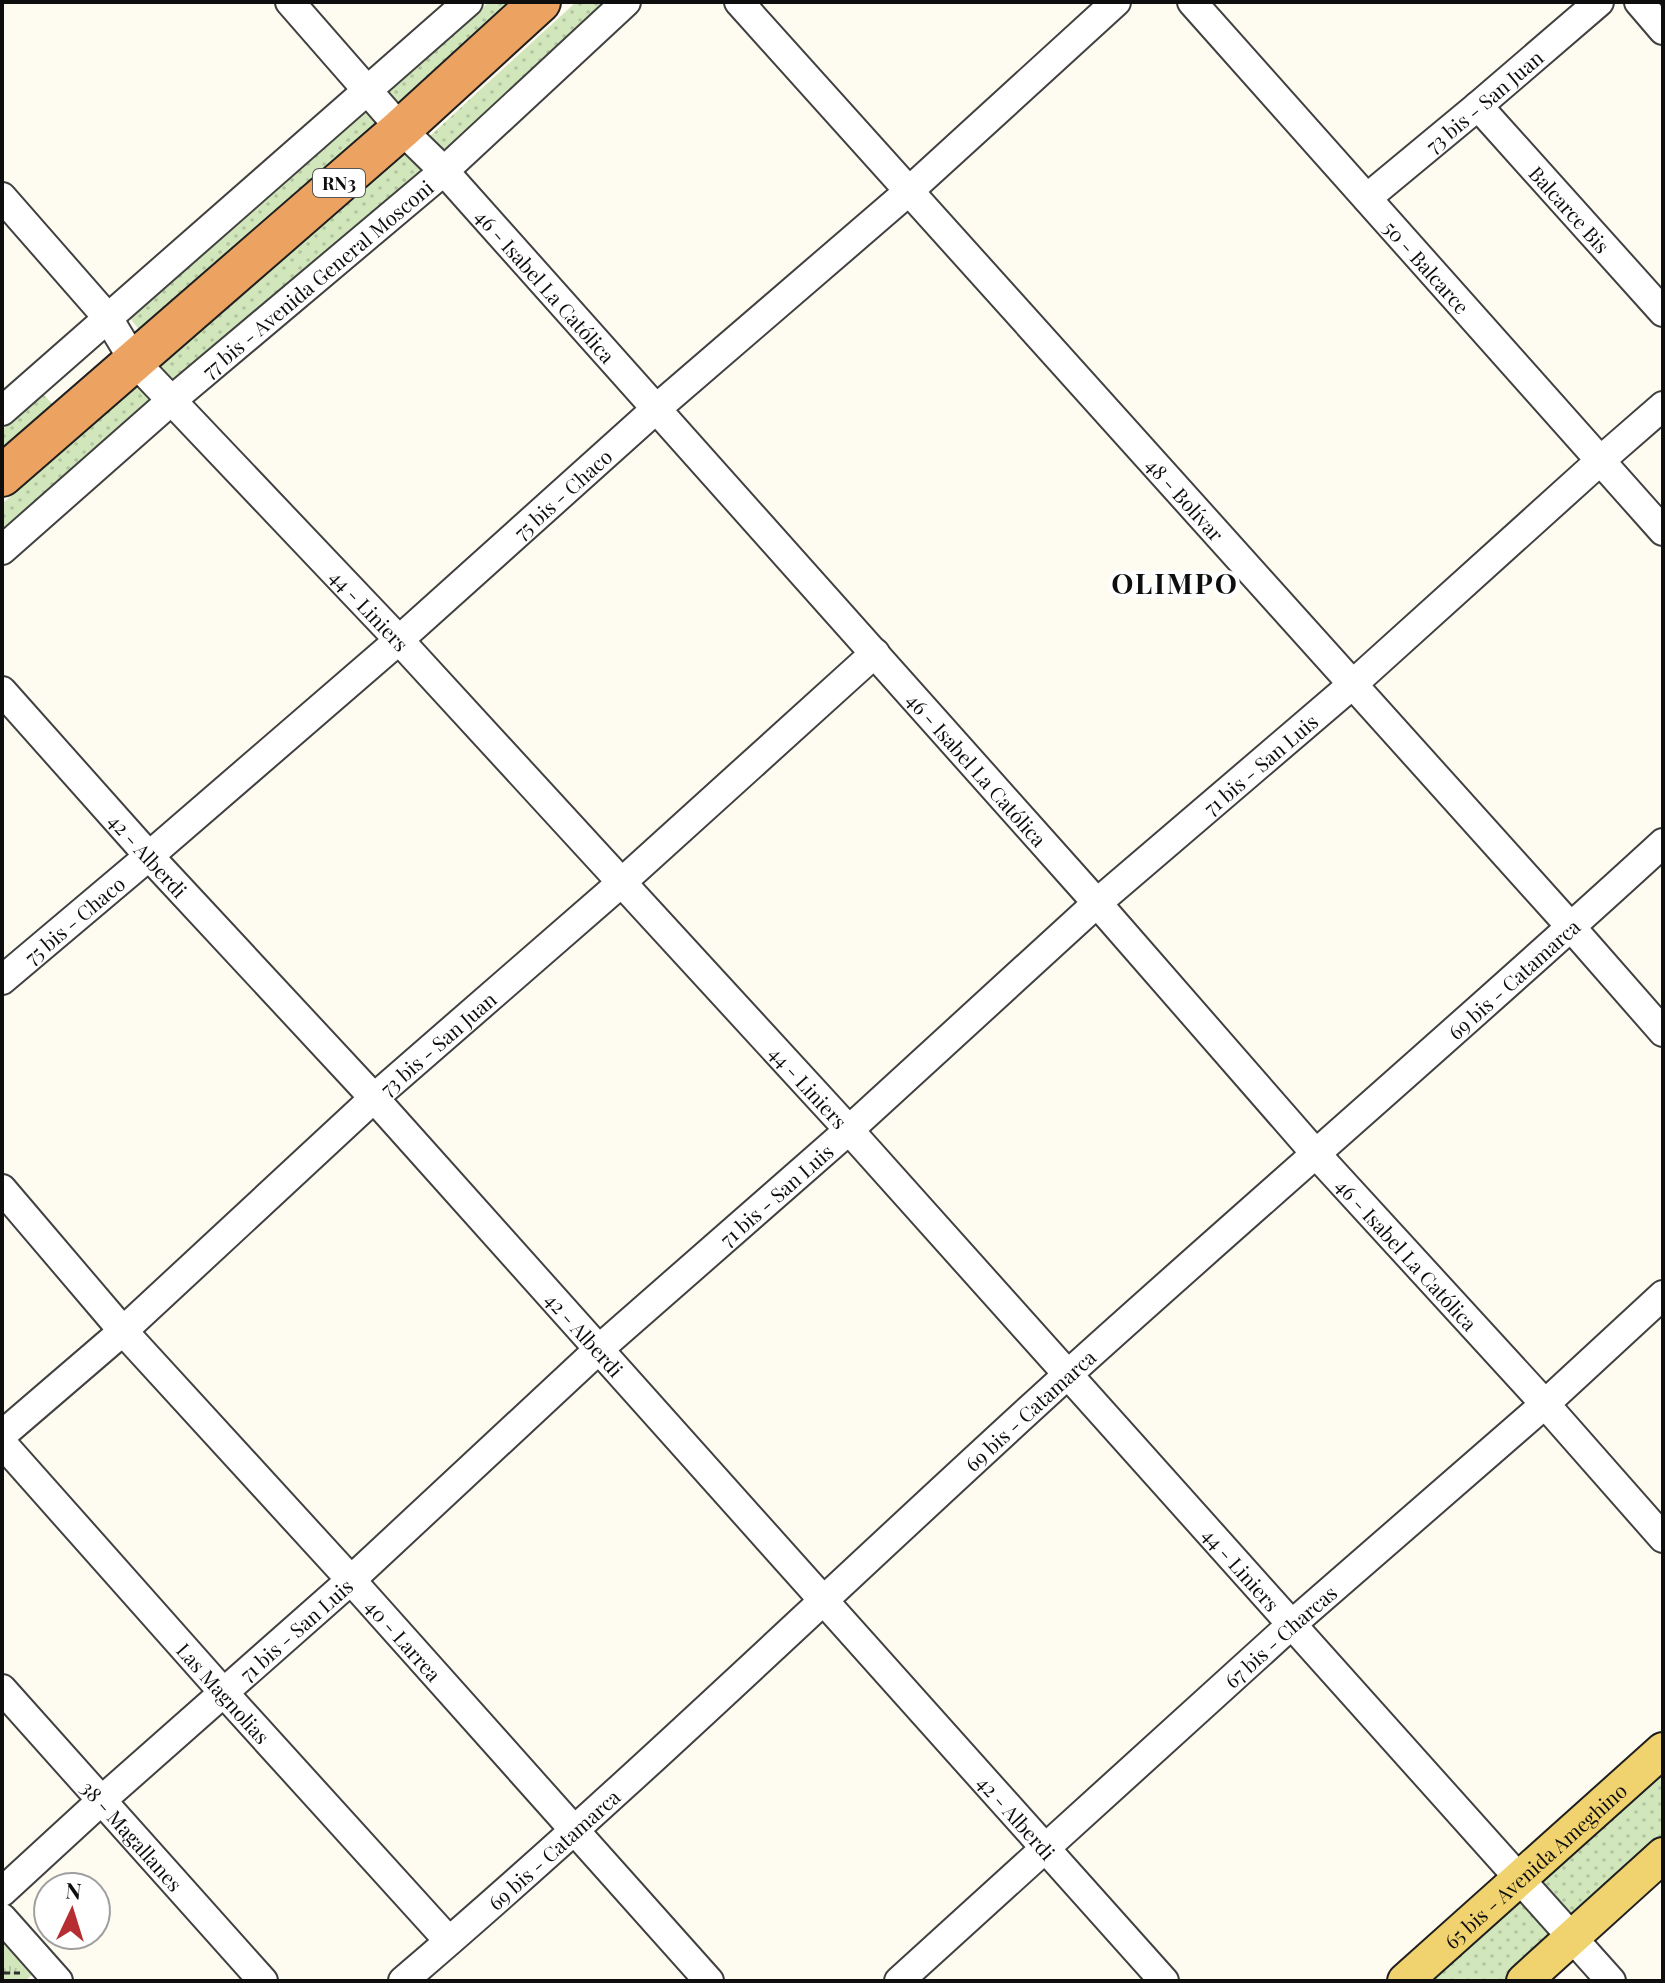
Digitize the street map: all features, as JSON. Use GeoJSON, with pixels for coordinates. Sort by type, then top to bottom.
{"type":"FeatureCollection","features":[{"type":"Feature","properties":{"kind":"highway","name":"RN3"},"geometry":{"type":"LineString","coordinates":[[2,476],[401,129],[540,2]]}},
{"type":"Feature","properties":{"kind":"main road","name":"65 bis - Avenida Ameghino"},"geometry":{"type":"LineString","coordinates":[[1405,1981],[1663,1750]]}},
{"type":"Feature","properties":{"kind":"main road"},"geometry":{"type":"LineString","coordinates":[[1524,1981],[1663,1855]]}},
{"type":"Feature","properties":{"kind":"street","name":"46 - Isabel La Católica"},"geometry":{"type":"LineString","coordinates":[[290,2],[875,653],[1316,1154],[1663,1538]]}},
{"type":"Feature","properties":{"kind":"street"},"geometry":{"type":"LineString","coordinates":[[2,411],[468,2]]}},
{"type":"Feature","properties":{"kind":"street","name":"77 bis - Avenida General Mosconi"},"geometry":{"type":"LineString","coordinates":[[2,550],[172,400],[444,171],[626,2]]}},
{"type":"Feature","properties":{"kind":"street","name":"48 - Bolívar"},"geometry":{"type":"LineString","coordinates":[[739,2],[1663,1032]]}},
{"type":"Feature","properties":{"kind":"street","name":"75 bis - Chaco"},"geometry":{"type":"LineString","coordinates":[[2,980],[399,640],[656,409],[909,191],[1116,2]]}},
{"type":"Feature","properties":{"kind":"street","name":"50 - Balcarce"},"geometry":{"type":"LineString","coordinates":[[1192,2],[1663,531]]}},
{"type":"Feature","properties":{"kind":"street","name":"73 bis - San Juan"},"geometry":{"type":"LineString","coordinates":[[1367,198],[1599,2]]}},
{"type":"Feature","properties":{"kind":"street"},"geometry":{"type":"LineString","coordinates":[[1639,2],[1663,30]]}},
{"type":"Feature","properties":{"kind":"street","name":"Balcarce Bis"},"geometry":{"type":"LineString","coordinates":[[1478,106],[1663,312]]}},
{"type":"Feature","properties":{"kind":"street","name":"44 - Liniers"},"geometry":{"type":"LineString","coordinates":[[2,197],[108,318],[134,361],[399,640],[849,1130],[1611,1981]]}},
{"type":"Feature","properties":{"kind":"street","name":"71 bis - San Luis"},"geometry":{"type":"LineString","coordinates":[[2,1892],[351,1580],[598,1350],[849,1130],[1097,903],[1353,684],[1663,406]]}},
{"type":"Feature","properties":{"kind":"street","name":"73 bis - San Juan"},"geometry":{"type":"LineString","coordinates":[[2,1435],[123,1331],[374,1098],[621,883],[875,653]]}},
{"type":"Feature","properties":{"kind":"street","name":"42 - Alberdi"},"geometry":{"type":"LineString","coordinates":[[2,691],[149,856],[374,1098],[1164,1981]]}},
{"type":"Feature","properties":{"kind":"street","name":"69 bis - Catamarca"},"geometry":{"type":"LineString","coordinates":[[403,1981],[574,1831],[1067,1375],[1663,843]]}},
{"type":"Feature","properties":{"kind":"street","name":"40 - Larrea"},"geometry":{"type":"LineString","coordinates":[[2,1189],[123,1331],[351,1580],[709,1981]]}},
{"type":"Feature","properties":{"kind":"street","name":"67 bis - Charcas"},"geometry":{"type":"LineString","coordinates":[[899,1981],[1291,1625],[1545,1404],[1663,1295]]}},
{"type":"Feature","properties":{"kind":"street","name":"Las Magnolias"},"geometry":{"type":"LineString","coordinates":[[2,1443],[449,1941]]}},
{"type":"Feature","properties":{"kind":"street","name":"38 - Magallanes"},"geometry":{"type":"LineString","coordinates":[[2,1689],[263,1981]]}},
{"type":"Feature","properties":{"kind":"street"},"geometry":{"type":"LineString","coordinates":[[2,1918],[58,1981]]}},
{"type":"Feature","properties":{"kind":"path"},"geometry":{"type":"LineString","coordinates":[[2,1973],[28,1972]]}},
{"type":"Feature","properties":{"kind":"green space"},"geometry":{"type":"Polygon","coordinates":[[[489,2],[511,2],[397,103],[387,92],[489,2]]]}},
{"type":"Feature","properties":{"kind":"green space"},"geometry":{"type":"Polygon","coordinates":[[[576,2],[607,2],[444,151],[430,136],[576,2]]]}},
{"type":"Feature","properties":{"kind":"green space"},"geometry":{"type":"Polygon","coordinates":[[[368,107],[382,122],[142,333],[129,317],[368,107]]]}},
{"type":"Feature","properties":{"kind":"green space"},"geometry":{"type":"Polygon","coordinates":[[[408,152],[423,169],[171,388],[156,371],[408,152]]]}},
{"type":"Feature","properties":{"kind":"green space"},"geometry":{"type":"Polygon","coordinates":[[[141,383],[155,398],[2,531],[2,504],[141,383]]]}},
{"type":"Feature","properties":{"kind":"green space"},"geometry":{"type":"Polygon","coordinates":[[[43,394],[57,409],[2,457],[2,430],[43,394]]]}},
{"type":"Feature","properties":{"kind":"green space"},"geometry":{"type":"Polygon","coordinates":[[[1663,1767],[1663,1839],[1574,1919],[1538,1879],[1663,1767]]]}},
{"type":"Feature","properties":{"kind":"green space"},"geometry":{"type":"Polygon","coordinates":[[[1518,1900],[1554,1940],[1508,1981],[1427,1981],[1518,1900]]]}},
{"type":"Feature","properties":{"kind":"green space"},"geometry":{"type":"Polygon","coordinates":[[[2,1934],[36,1971],[25,1981],[2,1981],[2,1934]]]}},
{"type":"Feature","properties":{"kind":"district","name":"OLIMPO"},"geometry":{"type":"Point","coordinates":[1175,582]}}]}
